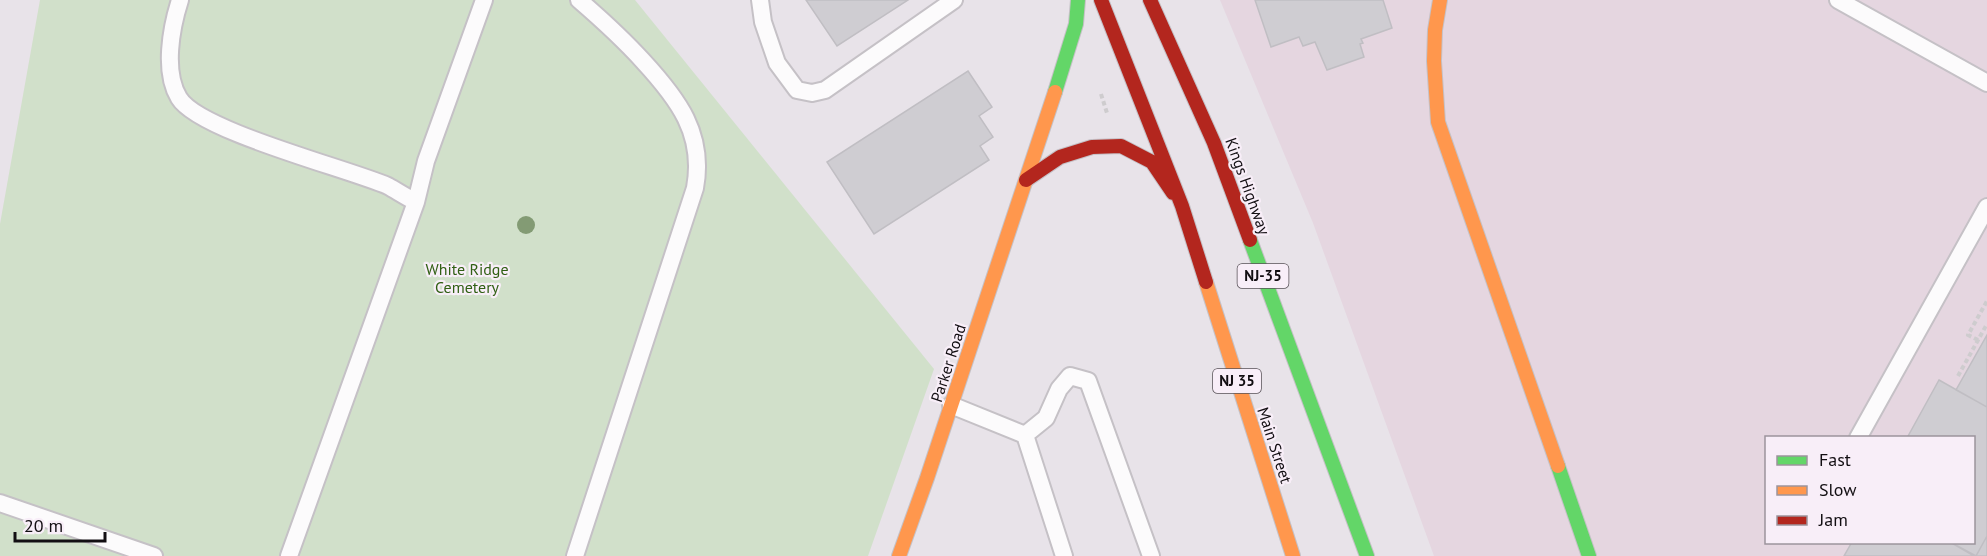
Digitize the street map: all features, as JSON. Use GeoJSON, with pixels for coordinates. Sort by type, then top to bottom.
{"type":"FeatureCollection","features":[{"type":"Feature","properties":{"kind":"street","name":"Parker Road"},"geometry":{"type":"LineString","coordinates":[[899,556],[1067,57],[1076,24],[1078,0]]}},
{"type":"Feature","properties":{"kind":"street","name":"NJ 35"},"geometry":{"type":"LineString","coordinates":[[1101,0],[1182,206]]}},
{"type":"Feature","properties":{"kind":"street"},"geometry":{"type":"LineString","coordinates":[[1440,0],[1433,75],[1438,122],[1589,556]]}},
{"type":"Feature","properties":{"kind":"street","name":"Kings Highway"},"geometry":{"type":"LineString","coordinates":[[1154,4],[1214,143],[1366,556]]}},
{"type":"Feature","properties":{"kind":"street"},"geometry":{"type":"LineString","coordinates":[[1026,180],[1060,157],[1092,147],[1120,146],[1152,162],[1182,206]]}},
{"type":"Feature","properties":{"kind":"street","name":"Main Street"},"geometry":{"type":"LineString","coordinates":[[1182,206],[1293,556]]}},
{"type":"Feature","properties":{"kind":"lane"},"geometry":{"type":"LineString","coordinates":[[180,0],[171,39],[170,57],[174,87],[180,100],[189,108],[221,127],[388,186],[416,202]]}},
{"type":"Feature","properties":{"kind":"lane"},"geometry":{"type":"LineString","coordinates":[[290,556],[416,202],[426,161],[484,0]]}},
{"type":"Feature","properties":{"kind":"lane"},"geometry":{"type":"LineString","coordinates":[[575,556],[695,188],[698,172],[696,146],[680,104],[634,51],[579,0]]}},
{"type":"Feature","properties":{"kind":"lane"},"geometry":{"type":"LineString","coordinates":[[760,0],[763,22],[777,63],[797,90],[812,93],[825,90],[954,0]]}},
{"type":"Feature","properties":{"kind":"lane"},"geometry":{"type":"LineString","coordinates":[[1838,0],[1987,83]]}},
{"type":"Feature","properties":{"kind":"lane"},"geometry":{"type":"LineString","coordinates":[[1859,436],[1987,207]]}},
{"type":"Feature","properties":{"kind":"lane"},"geometry":{"type":"LineString","coordinates":[[1025,435],[1046,418],[1059,389],[1070,376],[1088,381],[1150,556]]}},
{"type":"Feature","properties":{"kind":"lane"},"geometry":{"type":"LineString","coordinates":[[951,405],[1025,435]]}},
{"type":"Feature","properties":{"kind":"lane"},"geometry":{"type":"LineString","coordinates":[[1025,435],[1064,556]]}},
{"type":"Feature","properties":{"kind":"lane"},"geometry":{"type":"LineString","coordinates":[[0,502],[154,556]]}},
{"type":"Feature","properties":{"kind":"path"},"geometry":{"type":"LineString","coordinates":[[1978,340],[1968,335],[1987,300],[1981,295]]}},
{"type":"Feature","properties":{"kind":"path"},"geometry":{"type":"LineString","coordinates":[[1958,376],[1987,324]]}},
{"type":"Feature","properties":{"kind":"shaded area"},"geometry":{"type":"Polygon","coordinates":[[[1220,0],[1987,0],[1987,556],[1434,556],[1313,223],[1220,0]]]}},
{"type":"Feature","properties":{"kind":"green space","name":"White Ridge Cemetery"},"geometry":{"type":"Polygon","coordinates":[[[40,0],[635,0],[934,369],[868,556],[0,556],[0,224],[40,0]]]}},
{"type":"Feature","properties":{"kind":"building"},"geometry":{"type":"Polygon","coordinates":[[[806,0],[908,0],[837,46],[806,0]]]}},
{"type":"Feature","properties":{"kind":"building"},"geometry":{"type":"Polygon","coordinates":[[[1255,0],[1383,0],[1392,28],[1361,39],[1363,43],[1360,44],[1364,57],[1327,70],[1315,42],[1303,46],[1299,37],[1271,47],[1255,0]]]}},
{"type":"Feature","properties":{"kind":"building"},"geometry":{"type":"Polygon","coordinates":[[[968,71],[992,107],[979,116],[993,137],[980,146],[989,160],[874,234],[827,162],[968,71]]]}},
{"type":"Feature","properties":{"kind":"building"},"geometry":{"type":"Polygon","coordinates":[[[1987,335],[1987,407],[1956,390],[1987,335]]]}},
{"type":"Feature","properties":{"kind":"building"},"geometry":{"type":"Polygon","coordinates":[[[1939,380],[1987,407],[1987,536],[1976,556],[1954,544],[1975,544],[1975,436],[1908,436],[1939,380]]]}},
{"type":"Feature","properties":{"kind":"building"},"geometry":{"type":"Polygon","coordinates":[[[1987,536],[1987,556],[1976,556],[1987,536]]]}},
{"type":"Feature","properties":{"kind":"building"},"geometry":{"type":"Polygon","coordinates":[[[1851,544],[1953,544],[1974,556],[1844,556],[1851,544]]]}},
{"type":"Feature","properties":{"kind":"traffic: fast"},"geometry":{"type":"LineString","coordinates":[[1055,92],[1076,24],[1078,0]]}},
{"type":"Feature","properties":{"kind":"traffic: fast"},"geometry":{"type":"LineString","coordinates":[[1250,240],[1367,556]]}},
{"type":"Feature","properties":{"kind":"traffic: fast"},"geometry":{"type":"LineString","coordinates":[[1558,466],[1589,556]]}},
{"type":"Feature","properties":{"kind":"traffic: slow"},"geometry":{"type":"LineString","coordinates":[[1440,0],[1435,30],[1434,61],[1438,122],[1558,466]]}},
{"type":"Feature","properties":{"kind":"traffic: slow"},"geometry":{"type":"LineString","coordinates":[[899,556],[1055,92]]}},
{"type":"Feature","properties":{"kind":"traffic: slow"},"geometry":{"type":"LineString","coordinates":[[1206,282],[1293,556]]}},
{"type":"Feature","properties":{"kind":"traffic: jam"},"geometry":{"type":"LineString","coordinates":[[1101,0],[1182,206],[1206,282]]}},
{"type":"Feature","properties":{"kind":"traffic: jam"},"geometry":{"type":"LineString","coordinates":[[1150,0],[1214,143],[1250,240]]}},
{"type":"Feature","properties":{"kind":"traffic: jam"},"geometry":{"type":"LineString","coordinates":[[1026,180],[1060,157],[1092,147],[1121,146],[1152,162],[1173,193]]}}]}
